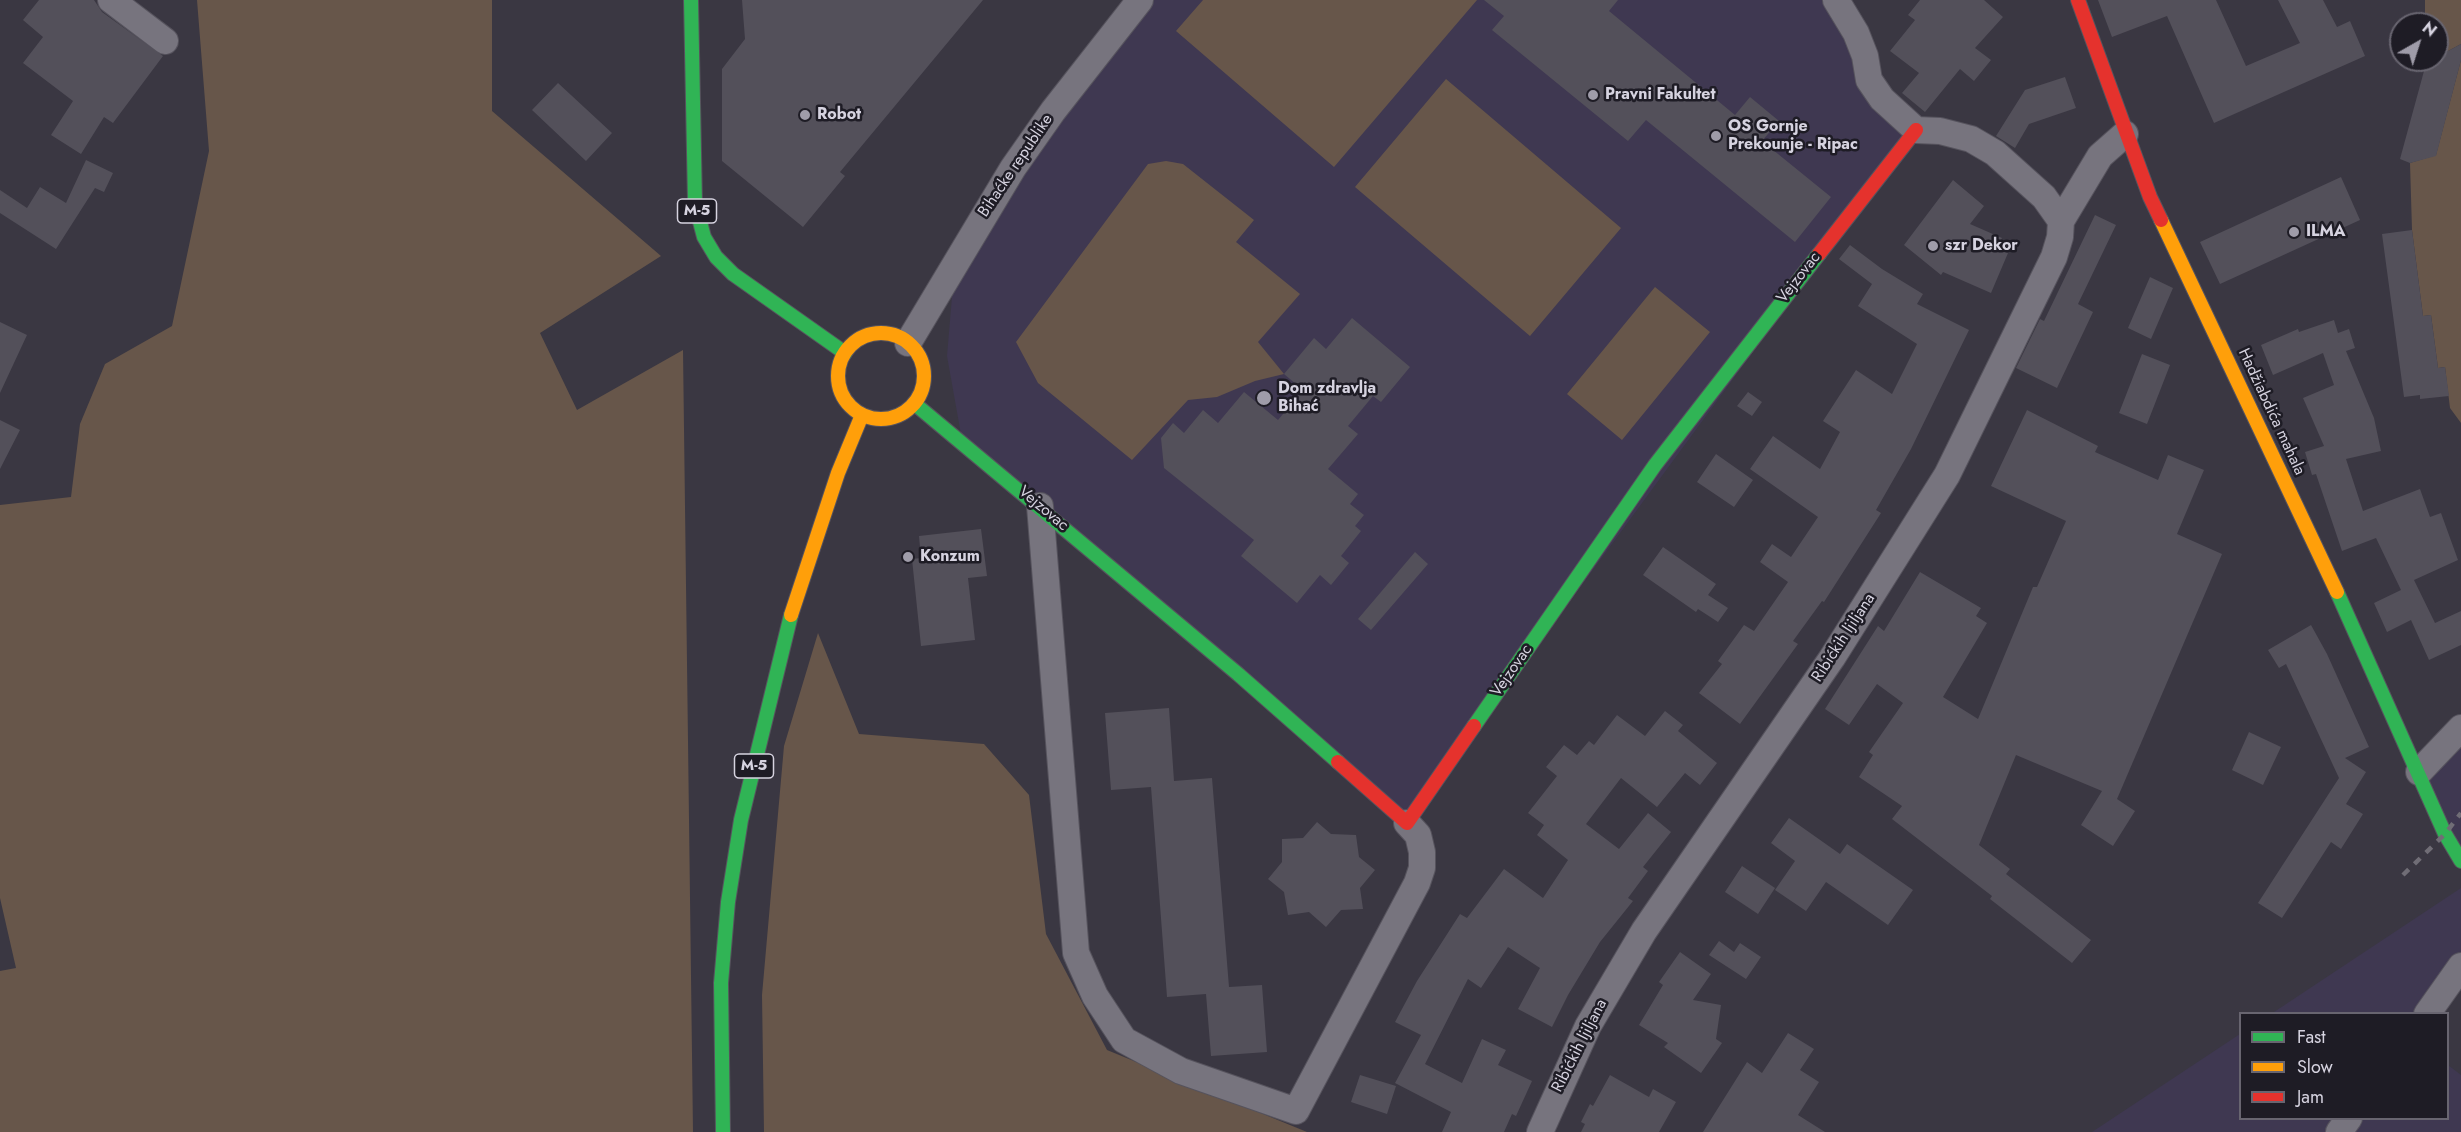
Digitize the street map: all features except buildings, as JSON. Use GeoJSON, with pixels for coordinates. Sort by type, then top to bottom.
{"type":"FeatureCollection","features":[{"type":"Feature","properties":{"kind":"street"},"geometry":{"type":"LineString","coordinates":[[111,0],[165,41]]}},
{"type":"Feature","properties":{"kind":"street","name":"M-5"},"geometry":{"type":"LineString","coordinates":[[691,0],[695,203],[704,237],[716,257],[733,274],[845,353]]}},
{"type":"Feature","properties":{"kind":"street","name":"Bihaćke republike"},"geometry":{"type":"LineString","coordinates":[[908,343],[1012,168],[1053,111],[1140,0]]}},
{"type":"Feature","properties":{"kind":"street"},"geometry":{"type":"LineString","coordinates":[[1836,0],[1856,33],[1865,56],[1869,80],[1882,99],[1916,130],[1940,130],[1971,139],[1995,153],[2044,197],[2061,221]]}},
{"type":"Feature","properties":{"kind":"street","name":"Hadžiabdića mahala"},"geometry":{"type":"LineString","coordinates":[[2078,0],[2125,134],[2150,197],[2310,533],[2445,834],[2461,861]]}},
{"type":"Feature","properties":{"kind":"street","name":"Vejzovac"},"geometry":{"type":"LineString","coordinates":[[915,404],[1256,688],[1407,823],[1655,465],[1916,130]]}},
{"type":"Feature","properties":{"kind":"street","name":"Ribićkih ljiljana"},"geometry":{"type":"LineString","coordinates":[[1540,1132],[1588,1026],[1644,930],[1832,658],[1947,475],[2054,257],[2060,237],[2061,221],[2100,156],[2125,134]]}},
{"type":"Feature","properties":{"kind":"street"},"geometry":{"type":"LineString","coordinates":[[874,334],[896,336],[908,343],[918,353],[924,378],[922,392],[915,404],[904,413],[891,419],[876,419],[862,415],[850,407],[842,395],[838,381],[839,366],[845,353],[854,342],[874,334]]}},
{"type":"Feature","properties":{"kind":"street","name":"M-5"},"geometry":{"type":"LineString","coordinates":[[723,1132],[721,983],[728,902],[741,820],[786,630],[831,494],[862,415]]}},
{"type":"Feature","properties":{"kind":"street"},"geometry":{"type":"LineString","coordinates":[[1040,506],[1076,953],[1095,996],[1124,1040],[1181,1071],[1296,1111],[1417,883],[1422,868],[1422,852],[1418,835],[1407,823]]}},
{"type":"Feature","properties":{"kind":"street"},"geometry":{"type":"LineString","coordinates":[[2419,772],[2461,728]]}},
{"type":"Feature","properties":{"kind":"street"},"geometry":{"type":"LineString","coordinates":[[2428,1012],[2461,966]]}},
{"type":"Feature","properties":{"kind":"street"},"geometry":{"type":"LineString","coordinates":[[2338,1132],[2348,1120]]}},
{"type":"Feature","properties":{"kind":"shaded area"},"geometry":{"type":"Polygon","coordinates":[[[197,0],[492,0],[492,111],[661,256],[540,333],[577,410],[683,350],[693,1132],[0,1132],[0,971],[16,968],[0,898],[0,505],[71,497],[80,424],[105,364],[172,326],[209,151],[197,0]]]}},
{"type":"Feature","properties":{"kind":"shaded area"},"geometry":{"type":"Polygon","coordinates":[[[1140,0],[1836,0],[1865,56],[1916,130],[1407,823],[962,440],[947,356],[955,261],[1140,0]]]}},
{"type":"Feature","properties":{"kind":"shaded area"},"geometry":{"type":"Polygon","coordinates":[[[1203,0],[1477,0],[1334,167],[1176,31],[1203,0]]]}},
{"type":"Feature","properties":{"kind":"shaded area"},"geometry":{"type":"Polygon","coordinates":[[[2425,0],[2461,0],[2461,44],[2449,50],[2449,12],[2425,12],[2425,0]]]}},
{"type":"Feature","properties":{"kind":"shaded area"},"geometry":{"type":"Polygon","coordinates":[[[2461,60],[2461,423],[2450,408],[2445,367],[2438,368],[2431,315],[2423,316],[2412,230],[2410,163],[2436,155],[2461,60]]]}},
{"type":"Feature","properties":{"kind":"shaded area"},"geometry":{"type":"Polygon","coordinates":[[[1446,79],[1621,228],[1530,336],[1355,187],[1446,79]]]}},
{"type":"Feature","properties":{"kind":"shaded area"},"geometry":{"type":"Polygon","coordinates":[[[1166,161],[1183,164],[1254,220],[1236,242],[1300,294],[1258,342],[1284,374],[1255,381],[1217,397],[1188,400],[1132,460],[1038,383],[1016,342],[1148,164],[1166,161]]]}},
{"type":"Feature","properties":{"kind":"shaded area"},"geometry":{"type":"Polygon","coordinates":[[[1655,287],[1710,332],[1622,440],[1567,394],[1655,287]]]}},
{"type":"Feature","properties":{"kind":"shaded area"},"geometry":{"type":"Polygon","coordinates":[[[818,633],[859,734],[984,744],[1029,795],[1046,934],[1107,1050],[1307,1132],[764,1132],[762,995],[784,746],[818,633]]]}},
{"type":"Feature","properties":{"kind":"shaded area"},"geometry":{"type":"Polygon","coordinates":[[[2461,728],[2461,861],[2419,772],[2461,728]]]}},
{"type":"Feature","properties":{"kind":"shaded area"},"geometry":{"type":"Polygon","coordinates":[[[2461,888],[2461,966],[2428,1012],[2274,1012],[2461,888]]]}},
{"type":"Feature","properties":{"kind":"shaded area"},"geometry":{"type":"Polygon","coordinates":[[[2239,1035],[2239,1120],[2449,1120],[2449,1066],[2461,1075],[2461,1132],[2092,1132],[2239,1035]]]}},
{"type":"Feature","properties":{"kind":"railway"},"geometry":{"type":"LineString","coordinates":[[2403,875],[2445,834],[2461,813]]}},
{"type":"Feature","properties":{"kind":"traffic: fast"},"geometry":{"type":"LineString","coordinates":[[691,0],[695,203],[704,237],[716,257],[733,274],[845,353]]}},
{"type":"Feature","properties":{"kind":"traffic: fast"},"geometry":{"type":"LineString","coordinates":[[1474,726],[1655,465],[1819,254]]}},
{"type":"Feature","properties":{"kind":"traffic: fast"},"geometry":{"type":"LineString","coordinates":[[915,404],[1238,674],[1338,762]]}},
{"type":"Feature","properties":{"kind":"traffic: fast"},"geometry":{"type":"LineString","coordinates":[[2337,592],[2445,834],[2461,861]]}},
{"type":"Feature","properties":{"kind":"traffic: fast"},"geometry":{"type":"LineString","coordinates":[[723,1132],[721,983],[728,902],[741,820],[791,615]]}},
{"type":"Feature","properties":{"kind":"traffic: slow"},"geometry":{"type":"LineString","coordinates":[[2161,220],[2337,592]]}},
{"type":"Feature","properties":{"kind":"traffic: slow"},"geometry":{"type":"LineString","coordinates":[[881,333],[905,340],[917,352],[924,376],[917,400],[905,412],[881,419],[857,412],[845,400],[838,376],[845,352],[857,340],[881,333]]}},
{"type":"Feature","properties":{"kind":"traffic: slow"},"geometry":{"type":"LineString","coordinates":[[791,615],[838,473],[862,415]]}},
{"type":"Feature","properties":{"kind":"traffic: jam"},"geometry":{"type":"LineString","coordinates":[[2078,0],[2150,197],[2161,220]]}},
{"type":"Feature","properties":{"kind":"traffic: jam"},"geometry":{"type":"LineString","coordinates":[[1819,254],[1916,130]]}},
{"type":"Feature","properties":{"kind":"traffic: jam"},"geometry":{"type":"LineString","coordinates":[[1338,762],[1407,823],[1474,726]]}},
{"type":"Feature","properties":{"kind":"place","name":"Pravni Fakultet"},"geometry":{"type":"Point","coordinates":[1593,95]}},
{"type":"Feature","properties":{"kind":"place","name":"Robot"},"geometry":{"type":"Point","coordinates":[805,115]}},
{"type":"Feature","properties":{"kind":"place","name":"OS Gornje Prekounje - Ripac"},"geometry":{"type":"Point","coordinates":[1716,136]}},
{"type":"Feature","properties":{"kind":"place","name":"ILMA"},"geometry":{"type":"Point","coordinates":[2294,232]}},
{"type":"Feature","properties":{"kind":"place","name":"szr Dekor"},"geometry":{"type":"Point","coordinates":[1933,246]}},
{"type":"Feature","properties":{"kind":"place","name":"Dom zdravlja Bihać"},"geometry":{"type":"Point","coordinates":[1264,398]}},
{"type":"Feature","properties":{"kind":"place","name":"Konzum"},"geometry":{"type":"Point","coordinates":[908,557]}}]}
